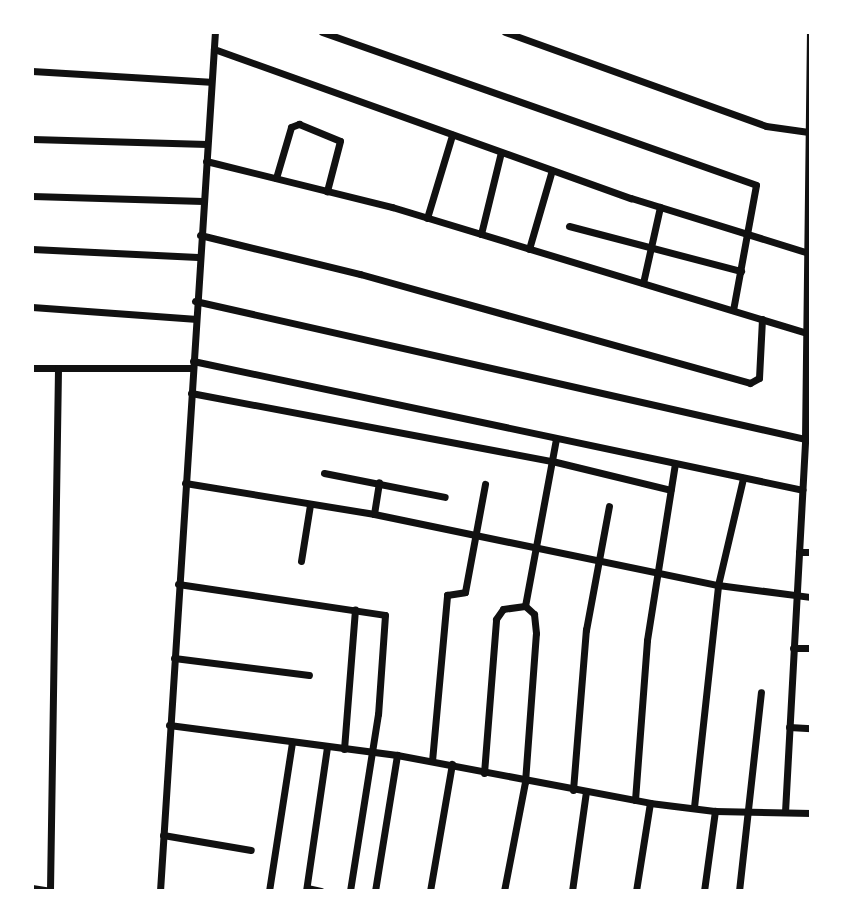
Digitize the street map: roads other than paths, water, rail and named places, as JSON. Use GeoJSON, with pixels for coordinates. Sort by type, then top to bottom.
{"type":"FeatureCollection","features":[{"type":"Feature","properties":{"kind":"street"},"geometry":{"type":"LineString","coordinates":[[160,891],[195,301],[215,32]]}},
{"type":"Feature","properties":{"kind":"street"},"geometry":{"type":"LineString","coordinates":[[322,32],[753,182],[758,191],[733,310]]}},
{"type":"Feature","properties":{"kind":"street"},"geometry":{"type":"LineString","coordinates":[[505,32],[766,126],[809,132]]}},
{"type":"Feature","properties":{"kind":"street"},"geometry":{"type":"LineString","coordinates":[[785,812],[799,552],[806,502],[803,490],[807,469],[805,439],[810,308],[810,32]]}},
{"type":"Feature","properties":{"kind":"street"},"geometry":{"type":"LineString","coordinates":[[214,49],[552,170],[748,237],[809,253]]}},
{"type":"Feature","properties":{"kind":"street"},"geometry":{"type":"LineString","coordinates":[[32,71],[210,82]]}},
{"type":"Feature","properties":{"kind":"street"},"geometry":{"type":"LineString","coordinates":[[276,178],[291,127],[299,124],[340,141],[327,191]]}},
{"type":"Feature","properties":{"kind":"street"},"geometry":{"type":"LineString","coordinates":[[427,218],[452,135]]}},
{"type":"Feature","properties":{"kind":"street"},"geometry":{"type":"LineString","coordinates":[[32,139],[207,144]]}},
{"type":"Feature","properties":{"kind":"street"},"geometry":{"type":"LineString","coordinates":[[481,234],[501,152]]}},
{"type":"Feature","properties":{"kind":"street"},"geometry":{"type":"LineString","coordinates":[[206,161],[427,218],[808,333]]}},
{"type":"Feature","properties":{"kind":"street"},"geometry":{"type":"LineString","coordinates":[[529,249],[552,170]]}},
{"type":"Feature","properties":{"kind":"street"},"geometry":{"type":"LineString","coordinates":[[32,196],[203,201]]}},
{"type":"Feature","properties":{"kind":"street"},"geometry":{"type":"LineString","coordinates":[[643,283],[660,207]]}},
{"type":"Feature","properties":{"kind":"street"},"geometry":{"type":"LineString","coordinates":[[569,226],[741,271]]}},
{"type":"Feature","properties":{"kind":"street"},"geometry":{"type":"LineString","coordinates":[[200,235],[360,274],[750,383],[759,378],[762,319]]}},
{"type":"Feature","properties":{"kind":"street"},"geometry":{"type":"LineString","coordinates":[[32,249],[198,257]]}},
{"type":"Feature","properties":{"kind":"street"},"geometry":{"type":"LineString","coordinates":[[195,301],[805,439]]}},
{"type":"Feature","properties":{"kind":"street"},"geometry":{"type":"LineString","coordinates":[[32,307],[194,319]]}},
{"type":"Feature","properties":{"kind":"street"},"geometry":{"type":"LineString","coordinates":[[32,368],[193,364],[803,490]]}},
{"type":"Feature","properties":{"kind":"street"},"geometry":{"type":"LineString","coordinates":[[32,888],[52,891],[58,368]]}},
{"type":"Feature","properties":{"kind":"street"},"geometry":{"type":"LineString","coordinates":[[191,393],[552,461],[671,490]]}},
{"type":"Feature","properties":{"kind":"street"},"geometry":{"type":"LineString","coordinates":[[525,606],[556,439]]}},
{"type":"Feature","properties":{"kind":"street"},"geometry":{"type":"LineString","coordinates":[[635,800],[657,572],[675,464]]}},
{"type":"Feature","properties":{"kind":"street"},"geometry":{"type":"LineString","coordinates":[[324,473],[445,497]]}},
{"type":"Feature","properties":{"kind":"street"},"geometry":{"type":"LineString","coordinates":[[694,807],[718,585],[743,478]]}},
{"type":"Feature","properties":{"kind":"street"},"geometry":{"type":"LineString","coordinates":[[374,514],[379,482]]}},
{"type":"Feature","properties":{"kind":"street"},"geometry":{"type":"LineString","coordinates":[[185,483],[374,514],[598,557],[718,585],[811,597]]}},
{"type":"Feature","properties":{"kind":"street"},"geometry":{"type":"LineString","coordinates":[[432,761],[447,595],[465,592],[485,484]]}},
{"type":"Feature","properties":{"kind":"street"},"geometry":{"type":"LineString","coordinates":[[301,561],[310,505]]}},
{"type":"Feature","properties":{"kind":"street"},"geometry":{"type":"LineString","coordinates":[[573,790],[598,557],[609,506]]}},
{"type":"Feature","properties":{"kind":"street"},"geometry":{"type":"LineString","coordinates":[[799,552],[811,552]]}},
{"type":"Feature","properties":{"kind":"street"},"geometry":{"type":"LineString","coordinates":[[178,584],[385,616],[373,752],[350,891]]}},
{"type":"Feature","properties":{"kind":"street"},"geometry":{"type":"LineString","coordinates":[[484,773],[496,619],[503,609],[525,606],[534,614],[536,633],[525,782],[504,891]]}},
{"type":"Feature","properties":{"kind":"street"},"geometry":{"type":"LineString","coordinates":[[344,749],[355,609]]}},
{"type":"Feature","properties":{"kind":"street"},"geometry":{"type":"LineString","coordinates":[[793,648],[811,648]]}},
{"type":"Feature","properties":{"kind":"street"},"geometry":{"type":"LineString","coordinates":[[174,658],[309,675]]}},
{"type":"Feature","properties":{"kind":"street"},"geometry":{"type":"LineString","coordinates":[[739,891],[761,692]]}},
{"type":"Feature","properties":{"kind":"street"},"geometry":{"type":"LineString","coordinates":[[169,725],[397,755],[452,764],[525,782],[650,803],[715,811],[811,813]]}},
{"type":"Feature","properties":{"kind":"street"},"geometry":{"type":"LineString","coordinates":[[789,727],[811,728]]}},
{"type":"Feature","properties":{"kind":"street"},"geometry":{"type":"LineString","coordinates":[[269,891],[292,742]]}},
{"type":"Feature","properties":{"kind":"street"},"geometry":{"type":"LineString","coordinates":[[321,891],[307,889],[327,747]]}},
{"type":"Feature","properties":{"kind":"street"},"geometry":{"type":"LineString","coordinates":[[375,891],[397,755]]}},
{"type":"Feature","properties":{"kind":"street"},"geometry":{"type":"LineString","coordinates":[[430,891],[452,764]]}},
{"type":"Feature","properties":{"kind":"street"},"geometry":{"type":"LineString","coordinates":[[572,891],[586,792]]}},
{"type":"Feature","properties":{"kind":"street"},"geometry":{"type":"LineString","coordinates":[[636,891],[650,803]]}},
{"type":"Feature","properties":{"kind":"street"},"geometry":{"type":"LineString","coordinates":[[704,891],[715,811]]}},
{"type":"Feature","properties":{"kind":"street"},"geometry":{"type":"LineString","coordinates":[[163,835],[251,850]]}}]}
